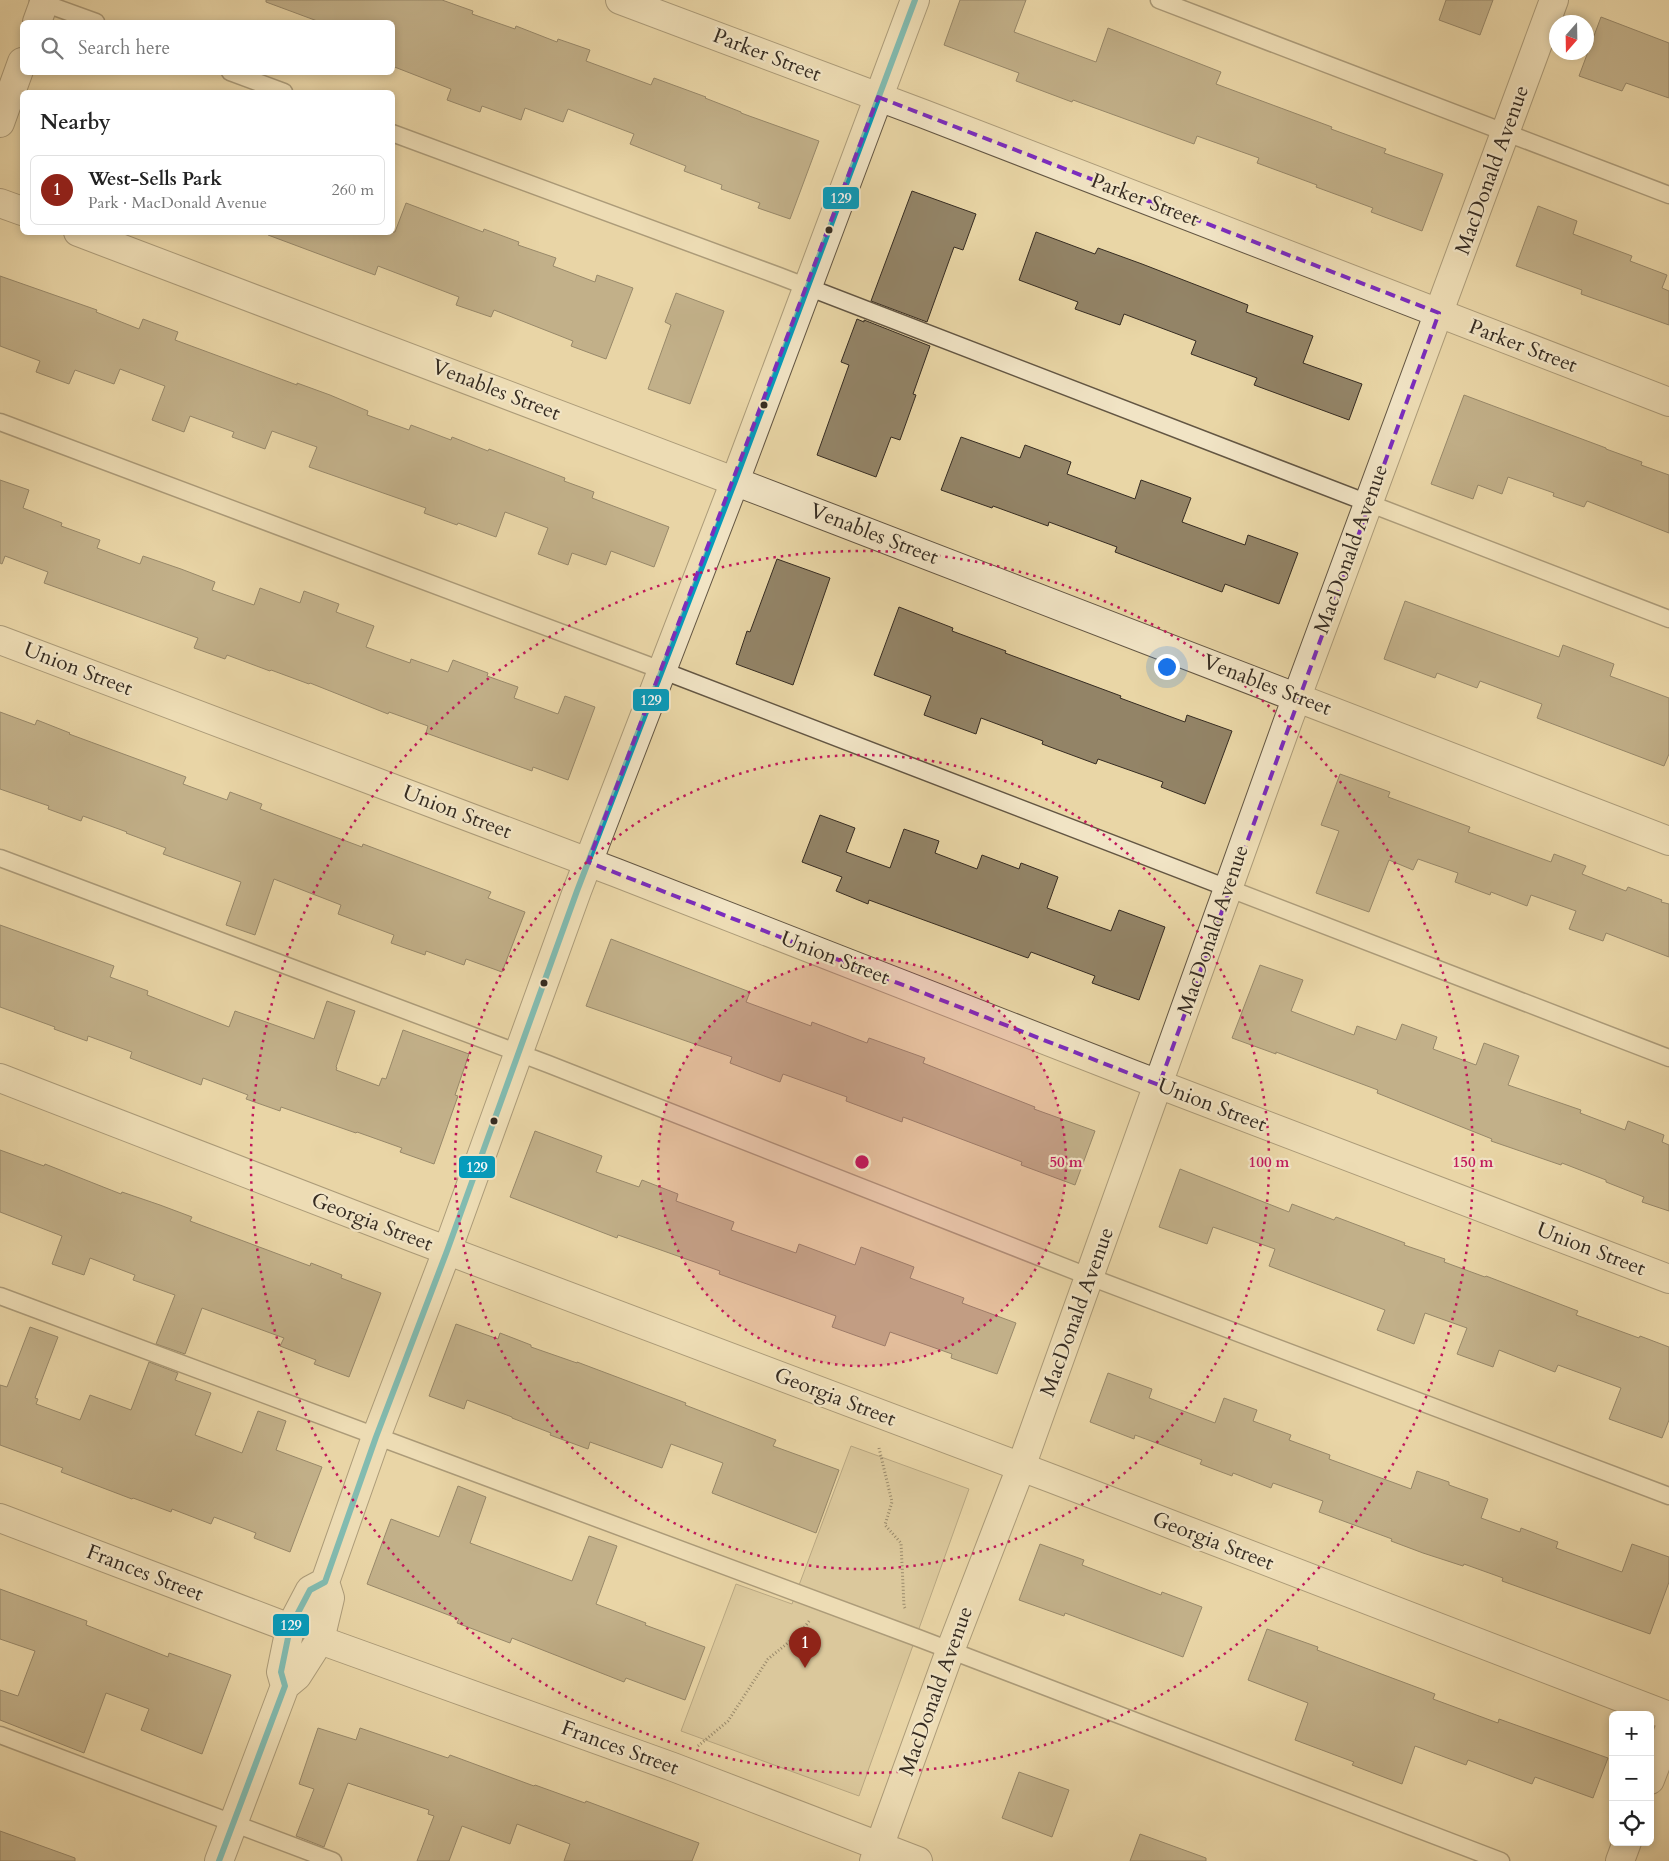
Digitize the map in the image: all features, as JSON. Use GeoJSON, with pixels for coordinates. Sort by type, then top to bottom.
{"type":"FeatureCollection","features":[{"type":"Feature","properties":{"kind":"street","name":"Parker Street"},"geometry":{"type":"LineString","coordinates":[[620,0],[878,97],[1669,402]]}},
{"type":"Feature","properties":{"kind":"street"},"geometry":{"type":"LineString","coordinates":[[219,1861],[285,1686],[297,1676],[320,1640],[330,1598],[325,1582],[376,1437],[447,1251],[588,862],[735,481],[915,0]]}},
{"type":"Feature","properties":{"kind":"street","name":"MacDonald Avenue"},"geometry":{"type":"LineString","coordinates":[[877,1854],[950,1651],[1021,1467],[1090,1277],[1227,888],[1297,696],[1554,0]]}},
{"type":"Feature","properties":{"kind":"street"},"geometry":{"type":"LineString","coordinates":[[0,123],[20,68]]}},
{"type":"Feature","properties":{"kind":"street"},"geometry":{"type":"LineString","coordinates":[[0,203],[20,211]]}},
{"type":"Feature","properties":{"kind":"street","name":"Venables Street"},"geometry":{"type":"LineString","coordinates":[[86,235],[1297,696],[1669,841]]}},
{"type":"Feature","properties":{"kind":"street","name":"Union Street"},"geometry":{"type":"LineString","coordinates":[[0,640],[588,862],[1159,1084],[1669,1279]]}},
{"type":"Feature","properties":{"kind":"street","name":"Georgia Street"},"geometry":{"type":"LineString","coordinates":[[0,1078],[447,1251],[1021,1467],[1669,1716]]}},
{"type":"Feature","properties":{"kind":"street","name":"Frances Street"},"geometry":{"type":"LineString","coordinates":[[0,1518],[290,1628]]}},
{"type":"Feature","properties":{"kind":"street"},"geometry":{"type":"LineString","coordinates":[[285,1686],[281,1672],[290,1628],[310,1590],[325,1582]]}},
{"type":"Feature","properties":{"kind":"street","name":"Frances Street"},"geometry":{"type":"LineString","coordinates":[[320,1640],[673,1767],[877,1854],[918,1861]]}},
{"type":"Feature","properties":{"kind":"street"},"geometry":{"type":"LineString","coordinates":[[1654,1769],[1669,1730]]}},
{"type":"Feature","properties":{"kind":"street"},"geometry":{"type":"LineString","coordinates":[[1620,1861],[1626,1846]]}},
{"type":"Feature","properties":{"kind":"lane"},"geometry":{"type":"LineString","coordinates":[[1159,0],[1669,195]]}},
{"type":"Feature","properties":{"kind":"lane"},"geometry":{"type":"LineString","coordinates":[[40,6],[89,20]]}},
{"type":"Feature","properties":{"kind":"lane"},"geometry":{"type":"LineString","coordinates":[[238,75],[279,90]]}},
{"type":"Feature","properties":{"kind":"lane"},"geometry":{"type":"LineString","coordinates":[[395,134],[807,287],[1669,619]]}},
{"type":"Feature","properties":{"kind":"lane"},"geometry":{"type":"LineString","coordinates":[[0,422],[661,670],[1669,1058]]}},
{"type":"Feature","properties":{"kind":"lane"},"geometry":{"type":"LineString","coordinates":[[0,858],[518,1052],[1090,1277],[1669,1496]]}},
{"type":"Feature","properties":{"kind":"lane"},"geometry":{"type":"LineString","coordinates":[[0,1296],[918,1638],[1502,1861]]}},
{"type":"Feature","properties":{"kind":"lane"},"geometry":{"type":"LineString","coordinates":[[0,1735],[333,1861]]}},
{"type":"Feature","properties":{"kind":"path"},"geometry":{"type":"LineString","coordinates":[[879,1448],[892,1502],[884,1525],[901,1544],[904,1606],[918,1638]]}},
{"type":"Feature","properties":{"kind":"path"},"geometry":{"type":"LineString","coordinates":[[673,1767],[728,1721],[768,1659],[800,1632],[823,1603]]}},
{"type":"Feature","properties":{"kind":"highlighted area"},"geometry":{"type":"Polygon","coordinates":[[[878,97],[1439,313],[1159,1085],[588,862],[878,97]]]}},
{"type":"Feature","properties":{"kind":"shaded area"},"geometry":{"type":"Polygon","coordinates":[[[851,1446],[969,1489],[859,1796],[681,1731],[736,1584],[792,1604],[851,1446]]]}},
{"type":"Feature","properties":{"kind":"building"},"geometry":{"type":"Polygon","coordinates":[[[266,0],[442,0],[473,11],[472,14],[515,29],[516,26],[557,42],[558,39],[590,50],[586,61],[651,85],[654,78],[706,97],[741,113],[819,141],[790,219],[758,208],[760,203],[721,189],[722,185],[684,171],[686,166],[630,144],[634,134],[568,109],[563,122],[525,108],[521,120],[482,106],[480,112],[447,100],[451,89],[395,67],[395,20],[315,20],[266,2],[266,0]]]}},
{"type":"Feature","properties":{"kind":"building"},"geometry":{"type":"Polygon","coordinates":[[[960,0],[1026,0],[1014,32],[1096,62],[1108,28],[1221,72],[1216,84],[1332,127],[1331,129],[1386,149],[1384,153],[1443,174],[1422,231],[1371,212],[1373,208],[1257,163],[1259,158],[1197,136],[1194,144],[1073,100],[1072,102],[1016,81],[1019,73],[944,45],[960,0]]]}},
{"type":"Feature","properties":{"kind":"building"},"geometry":{"type":"Polygon","coordinates":[[[1446,0],[1493,0],[1480,35],[1439,20],[1446,0]]]}},
{"type":"Feature","properties":{"kind":"building"},"geometry":{"type":"Polygon","coordinates":[[[1601,17],[1669,43],[1669,98],[1626,83],[1622,91],[1579,76],[1585,60],[1594,60],[1594,36],[1601,17]]]}},
{"type":"Feature","properties":{"kind":"building"},"geometry":{"type":"Polygon","coordinates":[[[912,191],[976,214],[963,250],[954,247],[927,322],[871,301],[912,191]]]}},
{"type":"Feature","properties":{"kind":"building"},"geometry":{"type":"Polygon","coordinates":[[[406,203],[483,232],[484,229],[519,242],[518,245],[556,258],[553,266],[595,282],[597,275],[633,288],[606,359],[571,346],[573,341],[494,310],[491,317],[456,305],[459,297],[378,266],[375,275],[268,235],[395,235],[406,203]]]}},
{"type":"Feature","properties":{"kind":"building"},"geometry":{"type":"Polygon","coordinates":[[[1538,206],[1577,221],[1573,234],[1632,256],[1630,261],[1667,275],[1662,288],[1669,291],[1669,325],[1581,294],[1582,290],[1516,266],[1538,206]]]}},
{"type":"Feature","properties":{"kind":"building"},"geometry":{"type":"Polygon","coordinates":[[[1036,232],[1095,254],[1098,248],[1142,264],[1248,305],[1246,312],[1313,336],[1303,363],[1362,384],[1349,420],[1254,385],[1257,378],[1191,354],[1196,341],[1124,314],[1120,325],[1075,309],[1078,302],[1019,280],[1036,232]]]}},
{"type":"Feature","properties":{"kind":"building"},"geometry":{"type":"Polygon","coordinates":[[[0,276],[97,310],[96,312],[139,329],[143,319],[178,332],[175,340],[297,385],[297,383],[330,395],[368,411],[367,415],[409,430],[411,425],[451,440],[452,437],[565,478],[564,481],[594,492],[592,498],[669,527],[654,567],[611,551],[606,565],[572,553],[568,565],[538,554],[548,528],[505,512],[496,537],[458,523],[457,525],[424,513],[426,508],[309,467],[317,447],[272,431],[265,449],[232,437],[234,432],[190,416],[184,432],[152,420],[165,386],[120,369],[114,384],[75,370],[69,384],[36,372],[40,361],[0,346],[0,276]]]}},
{"type":"Feature","properties":{"kind":"building"},"geometry":{"type":"Polygon","coordinates":[[[676,293],[724,311],[690,404],[648,389],[671,325],[665,322],[676,293]]]}},
{"type":"Feature","properties":{"kind":"building"},"geometry":{"type":"Polygon","coordinates":[[[857,319],[930,346],[913,394],[916,395],[900,440],[891,437],[876,477],[817,455],[849,365],[841,362],[857,319]]]}},
{"type":"Feature","properties":{"kind":"building"},"geometry":{"type":"Polygon","coordinates":[[[1464,395],[1642,462],[1641,465],[1669,475],[1669,533],[1587,501],[1584,507],[1553,496],[1554,493],[1508,477],[1502,494],[1478,485],[1473,499],[1431,484],[1464,395]]]}},
{"type":"Feature","properties":{"kind":"building"},"geometry":{"type":"Polygon","coordinates":[[[961,437],[1020,458],[1025,445],[1071,462],[1067,474],[1135,499],[1141,480],[1191,498],[1182,522],[1245,545],[1248,535],[1298,553],[1279,604],[1225,584],[1222,592],[1115,552],[1117,547],[1049,522],[1048,526],[941,490],[961,437]]]}},
{"type":"Feature","properties":{"kind":"building"},"geometry":{"type":"Polygon","coordinates":[[[0,480],[29,490],[23,508],[62,523],[61,526],[100,540],[97,548],[140,564],[143,556],[181,569],[215,582],[212,590],[254,605],[260,588],[300,603],[304,591],[339,604],[336,612],[374,626],[366,647],[410,663],[411,659],[448,672],[453,660],[488,673],[487,676],[518,687],[514,698],[558,714],[565,696],[595,707],[568,780],[533,767],[532,771],[426,733],[428,726],[389,712],[388,714],[310,683],[227,655],[225,659],[194,648],[198,638],[44,583],[48,572],[5,556],[2,564],[0,563],[0,480]]]}},
{"type":"Feature","properties":{"kind":"building"},"geometry":{"type":"Polygon","coordinates":[[[777,559],[830,578],[793,685],[736,664],[747,631],[750,632],[777,559]]]}},
{"type":"Feature","properties":{"kind":"building"},"geometry":{"type":"Polygon","coordinates":[[[1405,601],[1559,657],[1563,645],[1614,664],[1610,676],[1669,698],[1669,754],[1664,766],[1537,718],[1542,704],[1480,681],[1477,688],[1437,673],[1435,678],[1384,659],[1405,601]]]}},
{"type":"Feature","properties":{"kind":"building"},"geometry":{"type":"Polygon","coordinates":[[[899,607],[953,628],[952,631],[1006,651],[1005,653],[1121,696],[1120,698],[1185,722],[1187,715],[1232,731],[1205,804],[1161,787],[1163,782],[1098,759],[1096,764],[1042,744],[1043,741],[981,718],[976,734],[924,715],[931,696],[874,675],[899,607]]]}},
{"type":"Feature","properties":{"kind":"building"},"geometry":{"type":"Polygon","coordinates":[[[0,712],[35,725],[37,720],[69,734],[186,777],[183,784],[227,800],[230,792],[262,804],[260,809],[362,847],[363,844],[491,892],[488,898],[525,912],[502,972],[466,959],[464,965],[426,951],[425,955],[391,943],[394,935],[338,914],[341,905],[274,879],[255,935],[226,925],[241,882],[163,854],[166,848],[127,832],[83,816],[81,821],[48,809],[49,806],[0,789],[0,712]]]}},
{"type":"Feature","properties":{"kind":"building"},"geometry":{"type":"Polygon","coordinates":[[[1340,774],[1390,792],[1388,797],[1470,827],[1468,832],[1551,862],[1554,854],[1586,866],[1582,874],[1626,891],[1628,887],[1662,900],[1661,902],[1669,904],[1669,957],[1606,933],[1603,941],[1569,929],[1576,911],[1531,895],[1527,906],[1491,892],[1490,895],[1455,882],[1458,873],[1418,859],[1413,870],[1389,860],[1369,912],[1316,893],[1339,831],[1321,825],[1340,774]]]}},
{"type":"Feature","properties":{"kind":"building"},"geometry":{"type":"Polygon","coordinates":[[[820,815],[855,828],[846,852],[890,868],[904,829],[939,841],[935,853],[977,869],[982,855],[1019,869],[1021,863],[1058,877],[1047,908],[1111,931],[1119,910],[1165,927],[1139,1000],[1092,983],[1095,976],[1031,952],[1028,958],[869,900],[868,904],[836,891],[842,877],[802,862],[820,815]]]}},
{"type":"Feature","properties":{"kind":"building"},"geometry":{"type":"Polygon","coordinates":[[[0,925],[114,966],[110,977],[148,991],[147,995],[229,1027],[235,1011],[314,1039],[327,1001],[355,1011],[336,1070],[379,1086],[382,1078],[386,1079],[403,1030],[469,1054],[455,1095],[458,1096],[434,1164],[400,1152],[402,1148],[357,1132],[281,1107],[280,1111],[246,1099],[248,1095],[203,1078],[201,1085],[130,1058],[132,1052],[88,1036],[87,1041],[0,1007],[0,925]]]}},
{"type":"Feature","properties":{"kind":"building"},"geometry":{"type":"Polygon","coordinates":[[[611,939],[750,992],[746,1002],[811,1026],[812,1022],[867,1043],[869,1038],[925,1058],[923,1063],[1035,1107],[1034,1109],[1095,1131],[1075,1185],[1021,1165],[1022,1162],[903,1117],[902,1122],[846,1101],[847,1097],[783,1074],[780,1082],[730,1063],[732,1057],[586,1006],[611,939]]]}},
{"type":"Feature","properties":{"kind":"building"},"geometry":{"type":"Polygon","coordinates":[[[1260,965],[1303,980],[1291,1011],[1354,1035],[1357,1026],[1396,1040],[1402,1024],[1437,1037],[1433,1049],[1476,1065],[1484,1043],[1519,1056],[1508,1085],[1581,1110],[1580,1113],[1625,1130],[1628,1121],[1664,1135],[1662,1142],[1669,1145],[1669,1211],[1642,1202],[1644,1197],[1606,1182],[1606,1180],[1562,1163],[1561,1165],[1491,1141],[1492,1139],[1377,1093],[1378,1090],[1276,1052],[1276,1054],[1232,1038],[1260,965]]]}},
{"type":"Feature","properties":{"kind":"building"},"geometry":{"type":"Polygon","coordinates":[[[535,1131],[602,1156],[596,1172],[639,1187],[642,1180],[678,1194],[676,1201],[734,1222],[731,1230],[796,1253],[799,1244],[855,1265],[861,1247],[914,1267],[910,1278],[964,1298],[962,1303],[1016,1323],[997,1374],[951,1358],[952,1354],[890,1332],[885,1346],[832,1327],[836,1316],[719,1274],[720,1271],[618,1235],[617,1238],[510,1197],[535,1131]]]}},
{"type":"Feature","properties":{"kind":"building"},"geometry":{"type":"Polygon","coordinates":[[[0,1150],[44,1166],[45,1164],[121,1194],[122,1192],[192,1217],[190,1221],[310,1266],[311,1263],[342,1275],[341,1278],[381,1293],[349,1377],[314,1364],[316,1360],[280,1346],[284,1338],[202,1308],[185,1354],[156,1344],[175,1295],[133,1280],[135,1275],[90,1258],[84,1275],[52,1264],[62,1236],[0,1212],[0,1150]]]}},
{"type":"Feature","properties":{"kind":"building"},"geometry":{"type":"Polygon","coordinates":[[[1180,1169],[1289,1212],[1292,1204],[1334,1220],[1336,1217],[1405,1243],[1404,1245],[1445,1259],[1444,1262],[1578,1311],[1576,1315],[1669,1347],[1669,1420],[1662,1438],[1609,1419],[1621,1388],[1558,1365],[1555,1372],[1499,1350],[1493,1367],[1457,1354],[1467,1328],[1425,1313],[1414,1344],[1377,1330],[1385,1310],[1269,1266],[1275,1249],[1213,1227],[1207,1244],[1159,1227],[1180,1169]]]}},
{"type":"Feature","properties":{"kind":"building"},"geometry":{"type":"Polygon","coordinates":[[[456,1324],[498,1339],[500,1333],[531,1345],[531,1347],[577,1362],[686,1403],[685,1405],[776,1440],[773,1446],[839,1470],[816,1533],[712,1493],[723,1463],[671,1444],[662,1468],[590,1442],[588,1449],[467,1400],[464,1409],[429,1396],[456,1324]]]}},
{"type":"Feature","properties":{"kind":"building"},"geometry":{"type":"Polygon","coordinates":[[[30,1327],[58,1337],[35,1398],[38,1399],[36,1404],[80,1420],[90,1395],[131,1410],[149,1362],[178,1373],[175,1380],[211,1393],[195,1435],[242,1453],[258,1411],[286,1421],[276,1450],[322,1467],[290,1552],[254,1538],[256,1533],[214,1517],[211,1524],[172,1509],[171,1512],[132,1499],[61,1472],[63,1468],[0,1445],[0,1385],[7,1387],[30,1327]]]}},
{"type":"Feature","properties":{"kind":"building"},"geometry":{"type":"Polygon","coordinates":[[[1108,1373],[1152,1389],[1149,1398],[1215,1423],[1224,1398],[1257,1410],[1253,1421],[1291,1435],[1289,1440],[1330,1455],[1329,1459],[1411,1489],[1417,1471],[1449,1482],[1449,1485],[1488,1499],[1481,1518],[1520,1532],[1521,1528],[1558,1542],[1556,1548],[1622,1572],[1632,1544],[1669,1557],[1669,1582],[1650,1634],[1502,1581],[1503,1578],[1464,1564],[1463,1566],[1423,1553],[1391,1541],[1392,1539],[1319,1512],[1323,1501],[1273,1483],[1271,1488],[1233,1473],[1232,1476],[1200,1464],[1202,1460],[1135,1435],[1134,1439],[1090,1422],[1108,1373]]]}},
{"type":"Feature","properties":{"kind":"building"},"geometry":{"type":"Polygon","coordinates":[[[458,1486],[486,1497],[470,1543],[572,1581],[589,1536],[617,1546],[596,1604],[646,1623],[645,1625],[705,1647],[685,1700],[626,1678],[624,1682],[512,1638],[510,1643],[457,1623],[459,1619],[367,1584],[391,1519],[439,1537],[458,1486]]]}},
{"type":"Feature","properties":{"kind":"building"},"geometry":{"type":"Polygon","coordinates":[[[1040,1544],[1084,1560],[1082,1565],[1161,1595],[1162,1592],[1202,1607],[1183,1657],[1065,1613],[1064,1616],[1019,1600],[1040,1544]]]}},
{"type":"Feature","properties":{"kind":"building"},"geometry":{"type":"Polygon","coordinates":[[[0,1589],[87,1621],[86,1625],[168,1657],[169,1653],[231,1675],[202,1754],[141,1730],[149,1709],[106,1693],[84,1753],[0,1720],[0,1690],[18,1696],[35,1651],[0,1639],[0,1589]]]}},
{"type":"Feature","properties":{"kind":"building"},"geometry":{"type":"Polygon","coordinates":[[[1267,1629],[1318,1647],[1317,1650],[1435,1694],[1433,1699],[1498,1723],[1499,1719],[1608,1758],[1593,1798],[1535,1777],[1532,1784],[1468,1760],[1466,1765],[1415,1746],[1402,1784],[1352,1765],[1354,1762],[1295,1740],[1308,1703],[1248,1680],[1267,1629]]]}},
{"type":"Feature","properties":{"kind":"building"},"geometry":{"type":"Polygon","coordinates":[[[318,1728],[356,1740],[360,1728],[448,1758],[450,1755],[534,1786],[585,1803],[586,1801],[699,1843],[692,1861],[564,1861],[570,1844],[517,1824],[510,1844],[462,1826],[449,1861],[417,1861],[434,1816],[428,1814],[429,1810],[348,1783],[324,1847],[296,1836],[314,1789],[299,1784],[318,1728]]]}},
{"type":"Feature","properties":{"kind":"building"},"geometry":{"type":"Polygon","coordinates":[[[1019,1772],[1069,1790],[1052,1837],[1002,1818],[1019,1772]]]}},
{"type":"Feature","properties":{"kind":"building"},"geometry":{"type":"Polygon","coordinates":[[[0,1831],[75,1858],[75,1861],[0,1861],[0,1831]]]}},
{"type":"Feature","properties":{"kind":"building"},"geometry":{"type":"Polygon","coordinates":[[[1140,1834],[1206,1858],[1206,1861],[1130,1861],[1140,1834]]]}},
{"type":"Feature","properties":{"kind":"transit line","name":"129"},"geometry":{"type":"LineString","coordinates":[[219,1861],[285,1686],[281,1672],[290,1628],[310,1590],[325,1582],[376,1437],[447,1251],[577,891],[735,481],[915,0]]}},
{"type":"Feature","properties":{"kind":"place","name":"West-Sells Park"},"geometry":{"type":"Point","coordinates":[805,1668]}}]}
